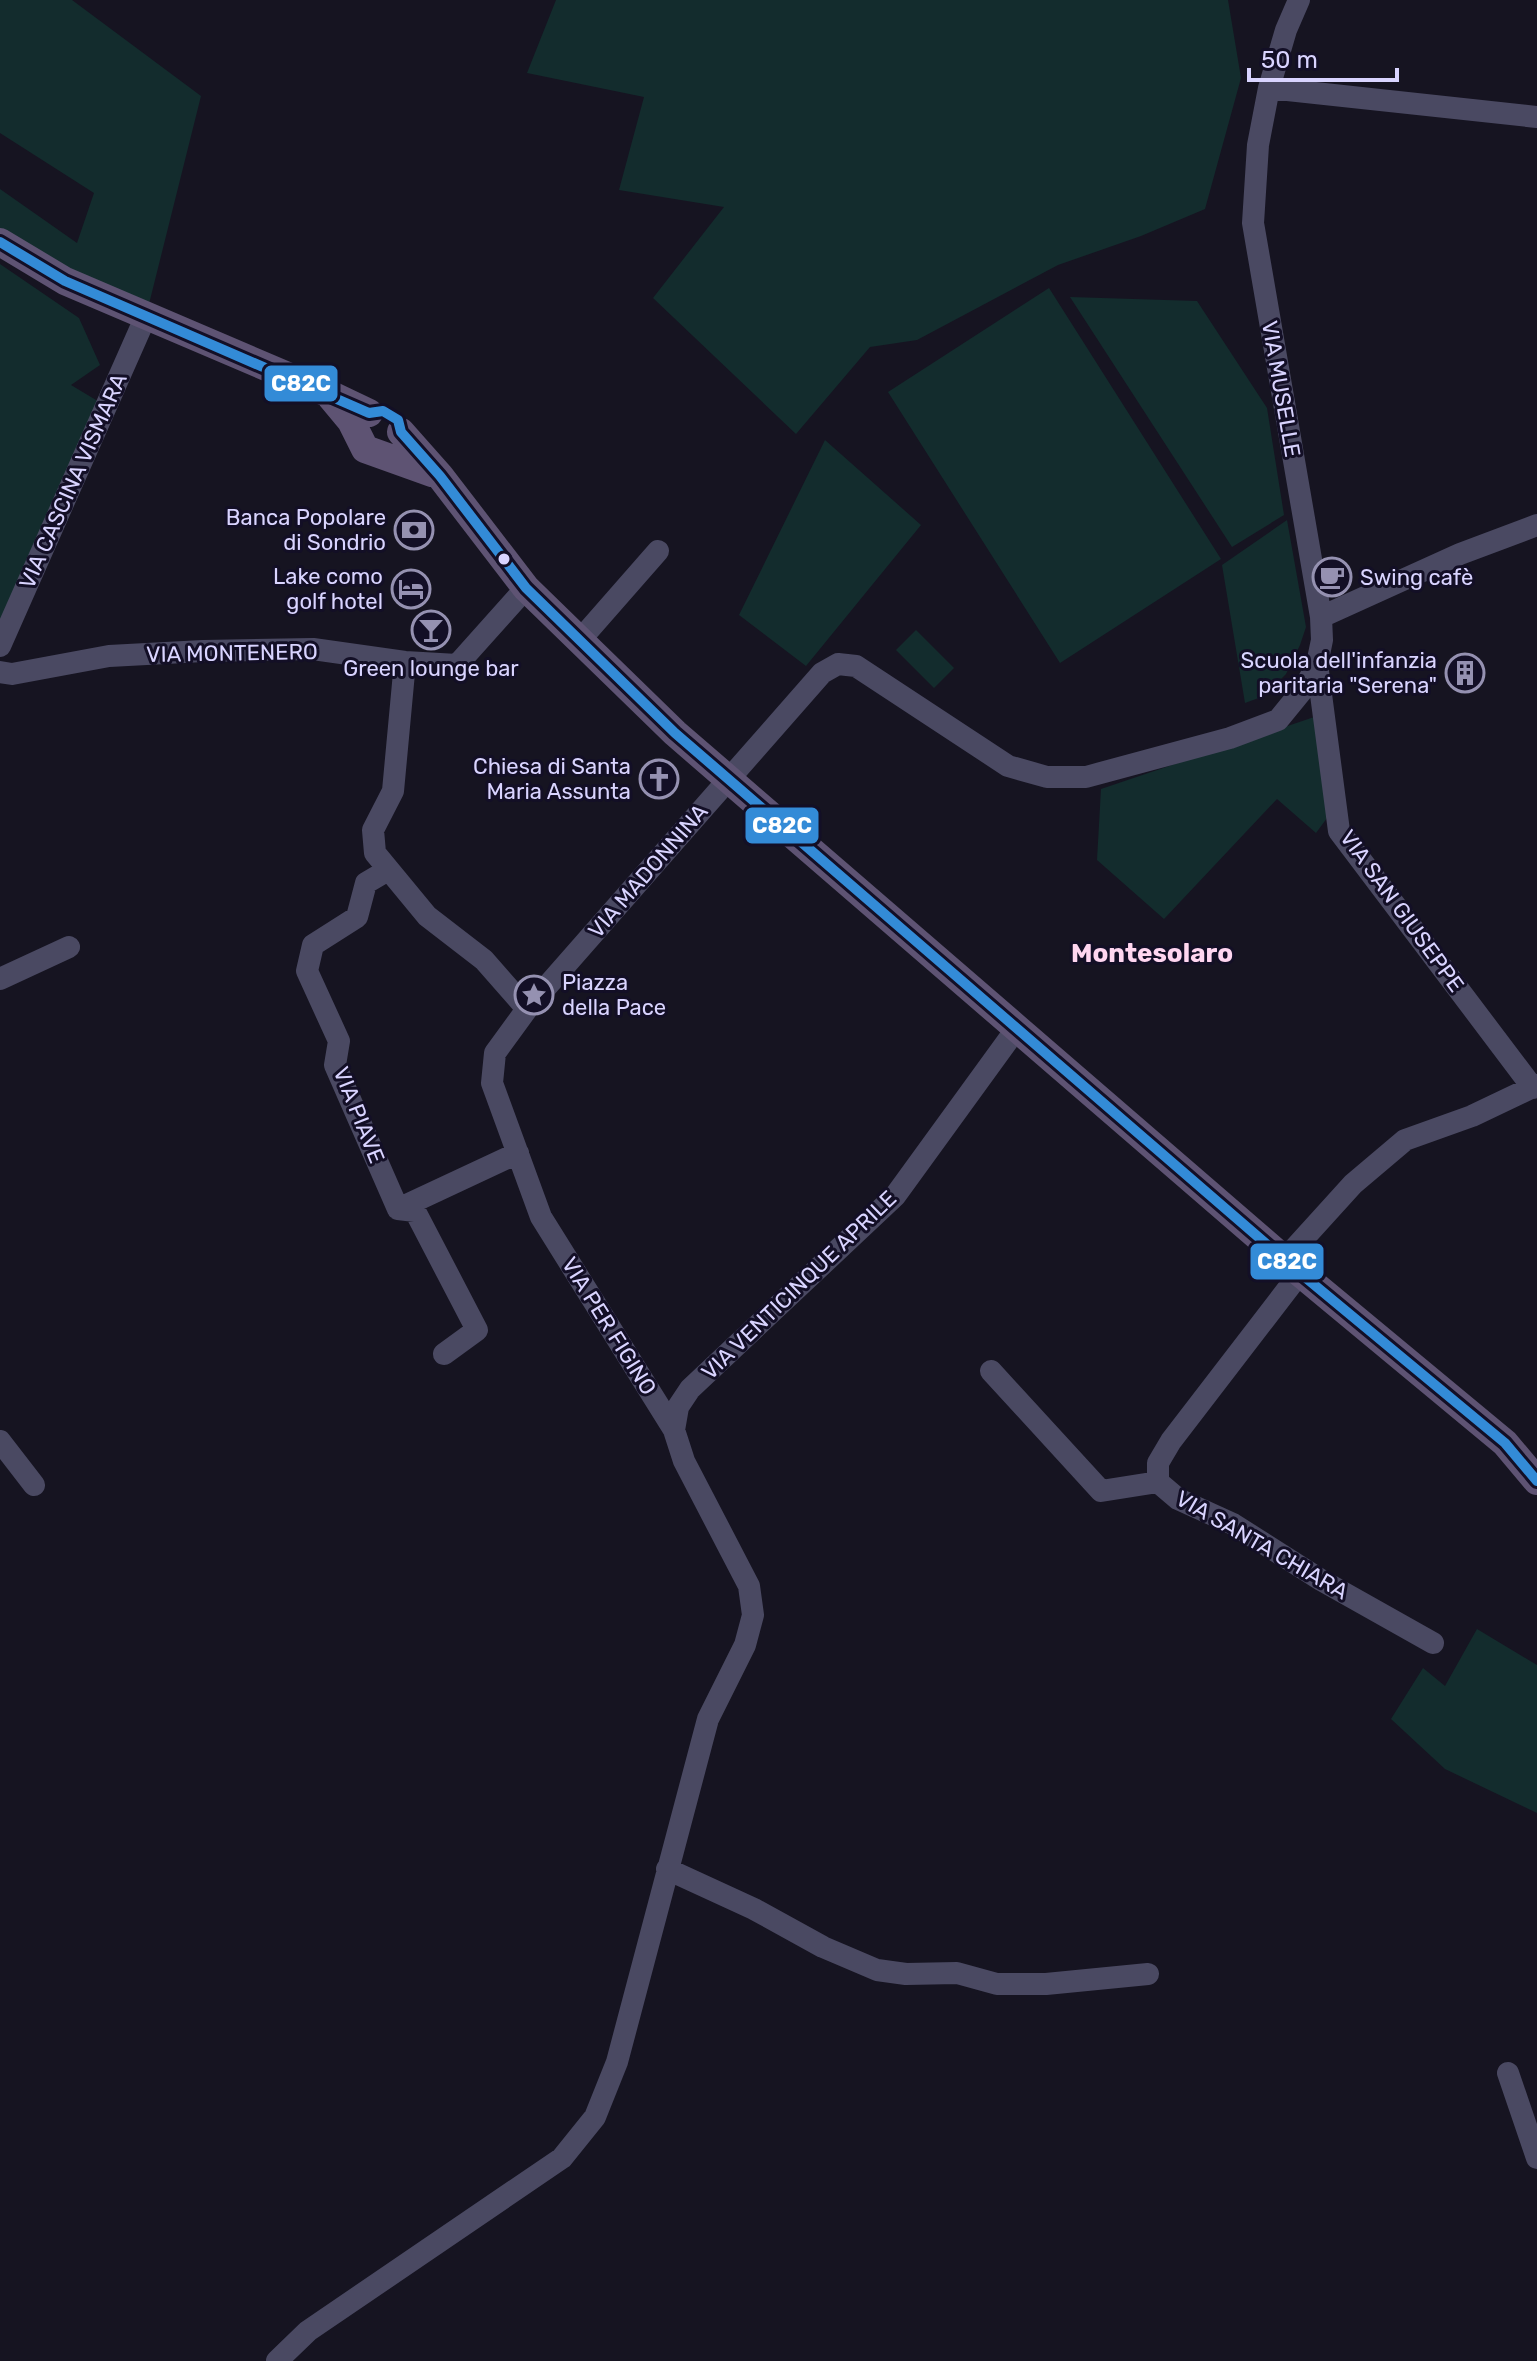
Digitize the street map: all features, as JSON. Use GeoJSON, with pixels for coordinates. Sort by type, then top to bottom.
{"type":"FeatureCollection","features":[{"type":"Feature","properties":{"kind":"main road"},"geometry":{"type":"LineString","coordinates":[[0,242],[65,281],[325,392],[363,424],[365,449],[440,476]]}},
{"type":"Feature","properties":{"kind":"main road"},"geometry":{"type":"LineString","coordinates":[[363,424],[378,410],[390,413],[398,420],[401,432],[398,445],[384,454]]}},
{"type":"Feature","properties":{"kind":"main road"},"geometry":{"type":"LineString","coordinates":[[401,432],[440,476],[526,588],[675,733],[1293,1266],[1505,1443],[1537,1481]]}},
{"type":"Feature","properties":{"kind":"main road"},"geometry":{"type":"LineString","coordinates":[[1505,1443],[1537,1456]]}},
{"type":"Feature","properties":{"kind":"street","name":"VIA MUSELLE"},"geometry":{"type":"LineString","coordinates":[[1230,738],[1278,720],[1305,687],[1317,664],[1322,640],[1321,617],[1253,223],[1258,145],[1269,88],[1286,30],[1299,0]]}},
{"type":"Feature","properties":{"kind":"street"},"geometry":{"type":"LineString","coordinates":[[1269,88],[1537,117]]}},
{"type":"Feature","properties":{"kind":"street","name":"VIA CASCINA VISMARA"},"geometry":{"type":"LineString","coordinates":[[0,646],[146,316]]}},
{"type":"Feature","properties":{"kind":"street"},"geometry":{"type":"LineString","coordinates":[[1321,617],[1460,554],[1537,525]]}},
{"type":"Feature","properties":{"kind":"street"},"geometry":{"type":"LineString","coordinates":[[580,640],[658,551]]}},
{"type":"Feature","properties":{"kind":"street","name":"VIA MONTENERO"},"geometry":{"type":"LineString","coordinates":[[0,672],[12,674],[109,656],[313,649],[405,662],[457,665],[526,588]]}},
{"type":"Feature","properties":{"kind":"street"},"geometry":{"type":"LineString","coordinates":[[405,662],[393,791],[373,830],[381,862],[427,916],[484,960],[527,1009]]}},
{"type":"Feature","properties":{"kind":"street","name":"VIA MADONNINA"},"geometry":{"type":"LineString","coordinates":[[527,1009],[822,673],[838,664],[856,666],[1008,766],[1047,777],[1086,777],[1230,738]]}},
{"type":"Feature","properties":{"kind":"street","name":"VIA SAN GIUSEPPE"},"geometry":{"type":"LineString","coordinates":[[1317,664],[1339,831],[1535,1087]]}},
{"type":"Feature","properties":{"kind":"street","name":"VIA PIAVE"},"geometry":{"type":"LineString","coordinates":[[381,862],[366,883],[357,917],[313,945],[307,971],[339,1041],[335,1065],[398,1209],[415,1211],[477,1330],[444,1354]]}},
{"type":"Feature","properties":{"kind":"street"},"geometry":{"type":"LineString","coordinates":[[0,979],[69,947]]}},
{"type":"Feature","properties":{"kind":"street","name":"VIA PER FIGINO"},"geometry":{"type":"LineString","coordinates":[[277,2361],[308,2331],[562,2158],[595,2117],[617,2062],[708,1719],[745,1645],[753,1615],[749,1586],[684,1461],[674,1430],[541,1217],[492,1083],[495,1053],[527,1009]]}},
{"type":"Feature","properties":{"kind":"street","name":"VIA VENTICINQUE APRILE"},"geometry":{"type":"LineString","coordinates":[[674,1430],[678,1407],[690,1389],[895,1196],[1017,1028]]}},
{"type":"Feature","properties":{"kind":"street"},"geometry":{"type":"LineString","coordinates":[[1158,1482],[1158,1463],[1171,1441],[1353,1184],[1405,1140],[1472,1116],[1535,1087]]}},
{"type":"Feature","properties":{"kind":"street"},"geometry":{"type":"LineString","coordinates":[[398,1209],[518,1153]]}},
{"type":"Feature","properties":{"kind":"street","name":"VIA SANTA CHIARA"},"geometry":{"type":"LineString","coordinates":[[991,1371],[1101,1491],[1158,1482],[1178,1499],[1233,1524],[1321,1580],[1433,1643]]}},
{"type":"Feature","properties":{"kind":"street"},"geometry":{"type":"LineString","coordinates":[[0,1441],[34,1485]]}},
{"type":"Feature","properties":{"kind":"street"},"geometry":{"type":"LineString","coordinates":[[667,1869],[754,1909],[823,1947],[877,1970],[906,1974],[957,1973],[997,1984],[1046,1984],[1148,1974]]}},
{"type":"Feature","properties":{"kind":"street"},"geometry":{"type":"LineString","coordinates":[[1508,2073],[1537,2158]]}},
{"type":"Feature","properties":{"kind":"green space"},"geometry":{"type":"Polygon","coordinates":[[[0,0],[72,0],[201,96],[146,316],[0,242],[0,189],[77,243],[94,193],[0,133],[0,0]]]}},
{"type":"Feature","properties":{"kind":"green space"},"geometry":{"type":"Polygon","coordinates":[[[556,0],[1228,0],[1241,78],[1205,209],[1141,236],[1058,265],[917,340],[870,347],[796,434],[653,298],[724,207],[619,190],[644,97],[527,73],[556,0]]]}},
{"type":"Feature","properties":{"kind":"green space"},"geometry":{"type":"Polygon","coordinates":[[[0,264],[79,318],[100,365],[71,385],[106,406],[0,631],[0,264]]]}},
{"type":"Feature","properties":{"kind":"green space"},"geometry":{"type":"Polygon","coordinates":[[[1049,288],[1221,559],[1060,663],[888,392],[1049,288]]]}},
{"type":"Feature","properties":{"kind":"green space"},"geometry":{"type":"Polygon","coordinates":[[[1070,297],[1197,301],[1267,408],[1284,515],[1232,547],[1070,297]]]}},
{"type":"Feature","properties":{"kind":"green space"},"geometry":{"type":"Polygon","coordinates":[[[825,440],[921,525],[806,666],[739,615],[825,440]]]}},
{"type":"Feature","properties":{"kind":"green space"},"geometry":{"type":"Polygon","coordinates":[[[1287,520],[1306,627],[1286,674],[1264,696],[1245,703],[1222,565],[1287,520]]]}},
{"type":"Feature","properties":{"kind":"green space"},"geometry":{"type":"Polygon","coordinates":[[[916,630],[954,668],[934,688],[896,650],[916,630]]]}},
{"type":"Feature","properties":{"kind":"green space"},"geometry":{"type":"Polygon","coordinates":[[[1317,716],[1330,814],[1316,833],[1277,799],[1164,919],[1097,860],[1101,789],[1317,716]]]}},
{"type":"Feature","properties":{"kind":"green space"},"geometry":{"type":"Polygon","coordinates":[[[1477,1629],[1537,1665],[1537,1813],[1445,1769],[1391,1719],[1423,1668],[1445,1686],[1477,1629]]]}},
{"type":"Feature","properties":{"kind":"transit line","name":"C82C"},"geometry":{"type":"LineString","coordinates":[[0,242],[65,281],[369,413],[383,411],[398,420],[401,432],[440,476],[526,588],[675,733],[1300,1273],[1505,1443],[1537,1481]]}},
{"type":"Feature","properties":{"kind":"place","name":"Banca Popolare di Sondrio"},"geometry":{"type":"Point","coordinates":[414,530]}},
{"type":"Feature","properties":{"kind":"place","name":"Swing cafè"},"geometry":{"type":"Point","coordinates":[1332,577]}},
{"type":"Feature","properties":{"kind":"place","name":"Lake como golf hotel"},"geometry":{"type":"Point","coordinates":[411,589]}},
{"type":"Feature","properties":{"kind":"place","name":"Green lounge bar"},"geometry":{"type":"Point","coordinates":[431,630]}},
{"type":"Feature","properties":{"kind":"place","name":"Scuola dell'infanzia paritaria \"Serena\""},"geometry":{"type":"Point","coordinates":[1465,673]}},
{"type":"Feature","properties":{"kind":"place","name":"Chiesa di Santa Maria Assunta"},"geometry":{"type":"Point","coordinates":[659,779]}},
{"type":"Feature","properties":{"kind":"place","name":"Piazza della Pace"},"geometry":{"type":"Point","coordinates":[534,995]}},
{"type":"Feature","properties":{"kind":"district","name":"Montesolaro"},"geometry":{"type":"Point","coordinates":[1152,953]}}]}
